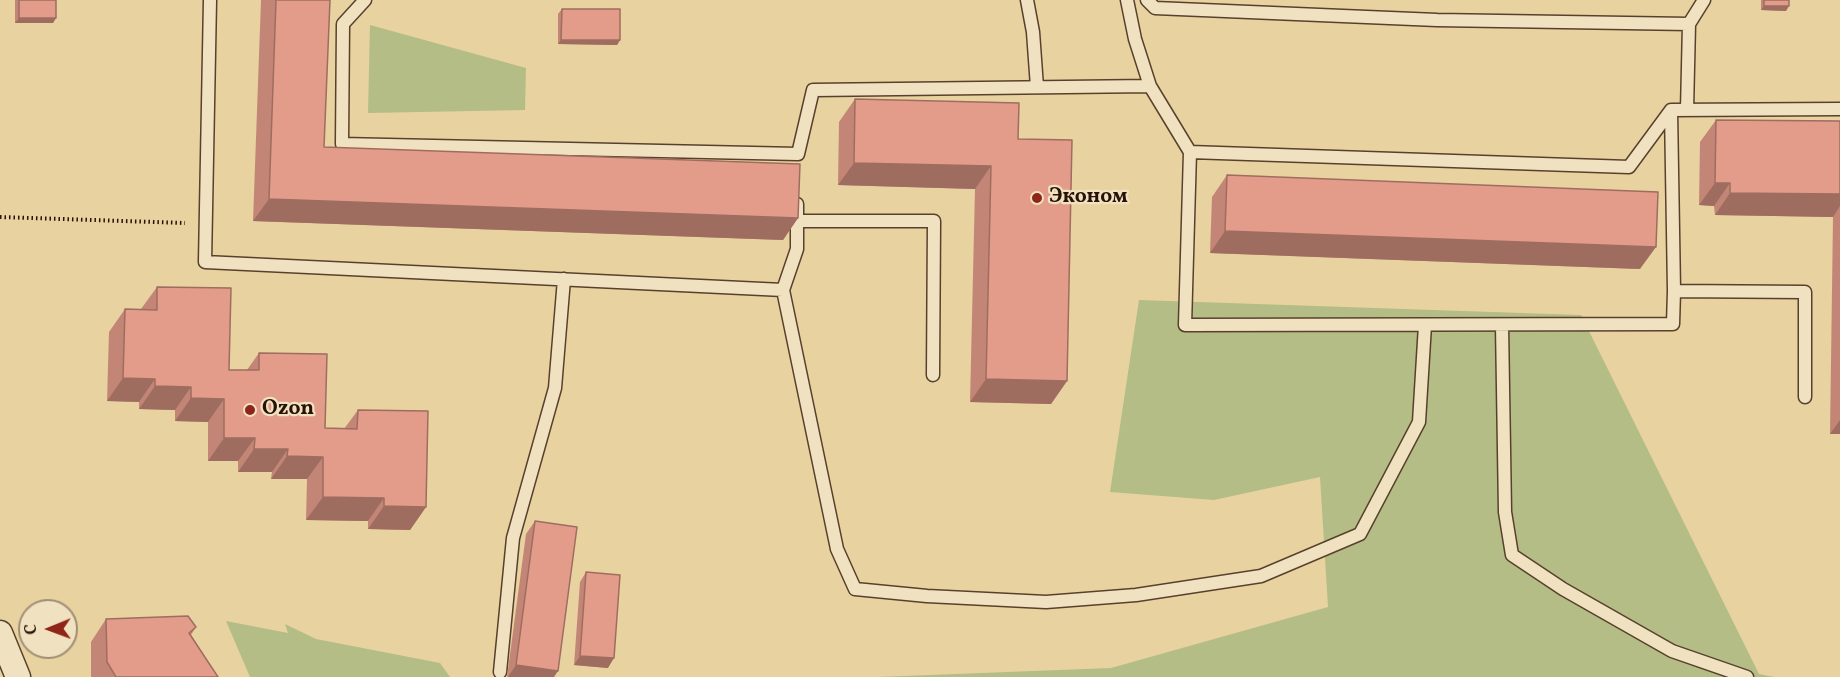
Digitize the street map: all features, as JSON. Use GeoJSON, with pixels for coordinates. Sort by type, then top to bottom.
{"type":"FeatureCollection","features":[{"type":"Feature","properties":{"kind":"street"},"geometry":{"type":"LineString","coordinates":[[0,633],[18,677]]}},
{"type":"Feature","properties":{"kind":"lane"},"geometry":{"type":"LineString","coordinates":[[210,0],[206,262],[783,290]]}},
{"type":"Feature","properties":{"kind":"lane"},"geometry":{"type":"LineString","coordinates":[[366,0],[343,24],[342,144],[798,160],[813,90],[1150,86]]}},
{"type":"Feature","properties":{"kind":"lane"},"geometry":{"type":"LineString","coordinates":[[1027,0],[1033,32],[1037,87]]}},
{"type":"Feature","properties":{"kind":"lane"},"geometry":{"type":"LineString","coordinates":[[1127,0],[1135,39],[1150,86],[1190,152],[1185,325],[1673,324],[1671,111]]}},
{"type":"Feature","properties":{"kind":"lane"},"geometry":{"type":"LineString","coordinates":[[1147,0],[1155,8],[1437,20],[1689,24]]}},
{"type":"Feature","properties":{"kind":"lane"},"geometry":{"type":"LineString","coordinates":[[1687,110],[1689,24],[1704,0]]}},
{"type":"Feature","properties":{"kind":"lane"},"geometry":{"type":"LineString","coordinates":[[1190,152],[1629,167],[1671,111],[1840,109]]}},
{"type":"Feature","properties":{"kind":"lane"},"geometry":{"type":"LineString","coordinates":[[798,188],[797,249],[783,290],[837,549],[855,589],[927,596],[1046,602],[1136,595],[1261,576],[1360,534],[1419,422],[1425,325]]}},
{"type":"Feature","properties":{"kind":"lane"},"geometry":{"type":"LineString","coordinates":[[797,221],[934,221],[933,375]]}},
{"type":"Feature","properties":{"kind":"lane"},"geometry":{"type":"LineString","coordinates":[[500,672],[513,538],[555,388],[564,279]]}},
{"type":"Feature","properties":{"kind":"lane"},"geometry":{"type":"LineString","coordinates":[[1674,291],[1805,292],[1805,397]]}},
{"type":"Feature","properties":{"kind":"lane"},"geometry":{"type":"LineString","coordinates":[[1502,325],[1505,512],[1512,555],[1563,589],[1672,651],[1747,677]]}},
{"type":"Feature","properties":{"kind":"path"},"geometry":{"type":"LineString","coordinates":[[0,217],[206,224]]}},
{"type":"Feature","properties":{"kind":"green space"},"geometry":{"type":"Polygon","coordinates":[[[370,25],[526,68],[525,110],[368,113],[370,25]]]}},
{"type":"Feature","properties":{"kind":"green space"},"geometry":{"type":"Polygon","coordinates":[[[1139,300],[1581,315],[1759,674],[1774,677],[878,677],[1111,668],[1328,607],[1320,477],[1214,500],[1110,492],[1139,300]]]}},
{"type":"Feature","properties":{"kind":"green space"},"geometry":{"type":"Polygon","coordinates":[[[226,621],[288,633],[285,624],[316,639],[440,663],[450,677],[250,677],[226,621]]]}},
{"type":"Feature","properties":{"kind":"building"},"geometry":{"type":"Polygon","coordinates":[[[19,0],[56,0],[56,18],[19,18],[19,0]]]}},
{"type":"Feature","properties":{"kind":"building"},"geometry":{"type":"Polygon","coordinates":[[[276,0],[330,0],[324,147],[800,164],[798,218],[269,199],[276,0]]]}},
{"type":"Feature","properties":{"kind":"building"},"geometry":{"type":"Polygon","coordinates":[[[1764,0],[1789,0],[1789,6],[1764,6],[1764,0]]]}},
{"type":"Feature","properties":{"kind":"building"},"geometry":{"type":"Polygon","coordinates":[[[562,9],[620,9],[620,40],[561,40],[562,9]]]}},
{"type":"Feature","properties":{"kind":"building"},"geometry":{"type":"Polygon","coordinates":[[[855,99],[1019,103],[1018,139],[1072,140],[1067,381],[986,379],[991,166],[854,163],[855,99]]]}},
{"type":"Feature","properties":{"kind":"building"},"geometry":{"type":"Polygon","coordinates":[[[1716,120],[1840,121],[1840,194],[1730,193],[1730,183],[1715,183],[1716,120]]]}},
{"type":"Feature","properties":{"kind":"building"},"geometry":{"type":"Polygon","coordinates":[[[1227,175],[1658,192],[1656,247],[1225,231],[1227,175]]]}},
{"type":"Feature","properties":{"kind":"building"},"geometry":{"type":"Polygon","coordinates":[[[157,287],[231,288],[229,370],[259,370],[259,353],[327,354],[325,428],[357,429],[358,410],[428,411],[426,507],[384,506],[384,498],[323,497],[323,457],[287,456],[288,449],[254,449],[255,438],[224,438],[224,399],[191,398],[191,387],[155,386],[155,379],[123,378],[125,309],[157,310],[157,287]]]}},
{"type":"Feature","properties":{"kind":"building"},"geometry":{"type":"Polygon","coordinates":[[[535,521],[577,527],[558,671],[516,665],[535,521]]]}},
{"type":"Feature","properties":{"kind":"building"},"geometry":{"type":"Polygon","coordinates":[[[586,572],[620,575],[614,658],[580,656],[586,572]]]}},
{"type":"Feature","properties":{"kind":"building"},"geometry":{"type":"Polygon","coordinates":[[[188,616],[196,627],[189,633],[218,677],[116,677],[107,662],[106,619],[188,616]]]}},
{"type":"Feature","properties":{"kind":"place","name":"Эконом"},"geometry":{"type":"Point","coordinates":[1037,198]}},
{"type":"Feature","properties":{"kind":"place","name":"Ozon"},"geometry":{"type":"Point","coordinates":[250,410]}}]}
